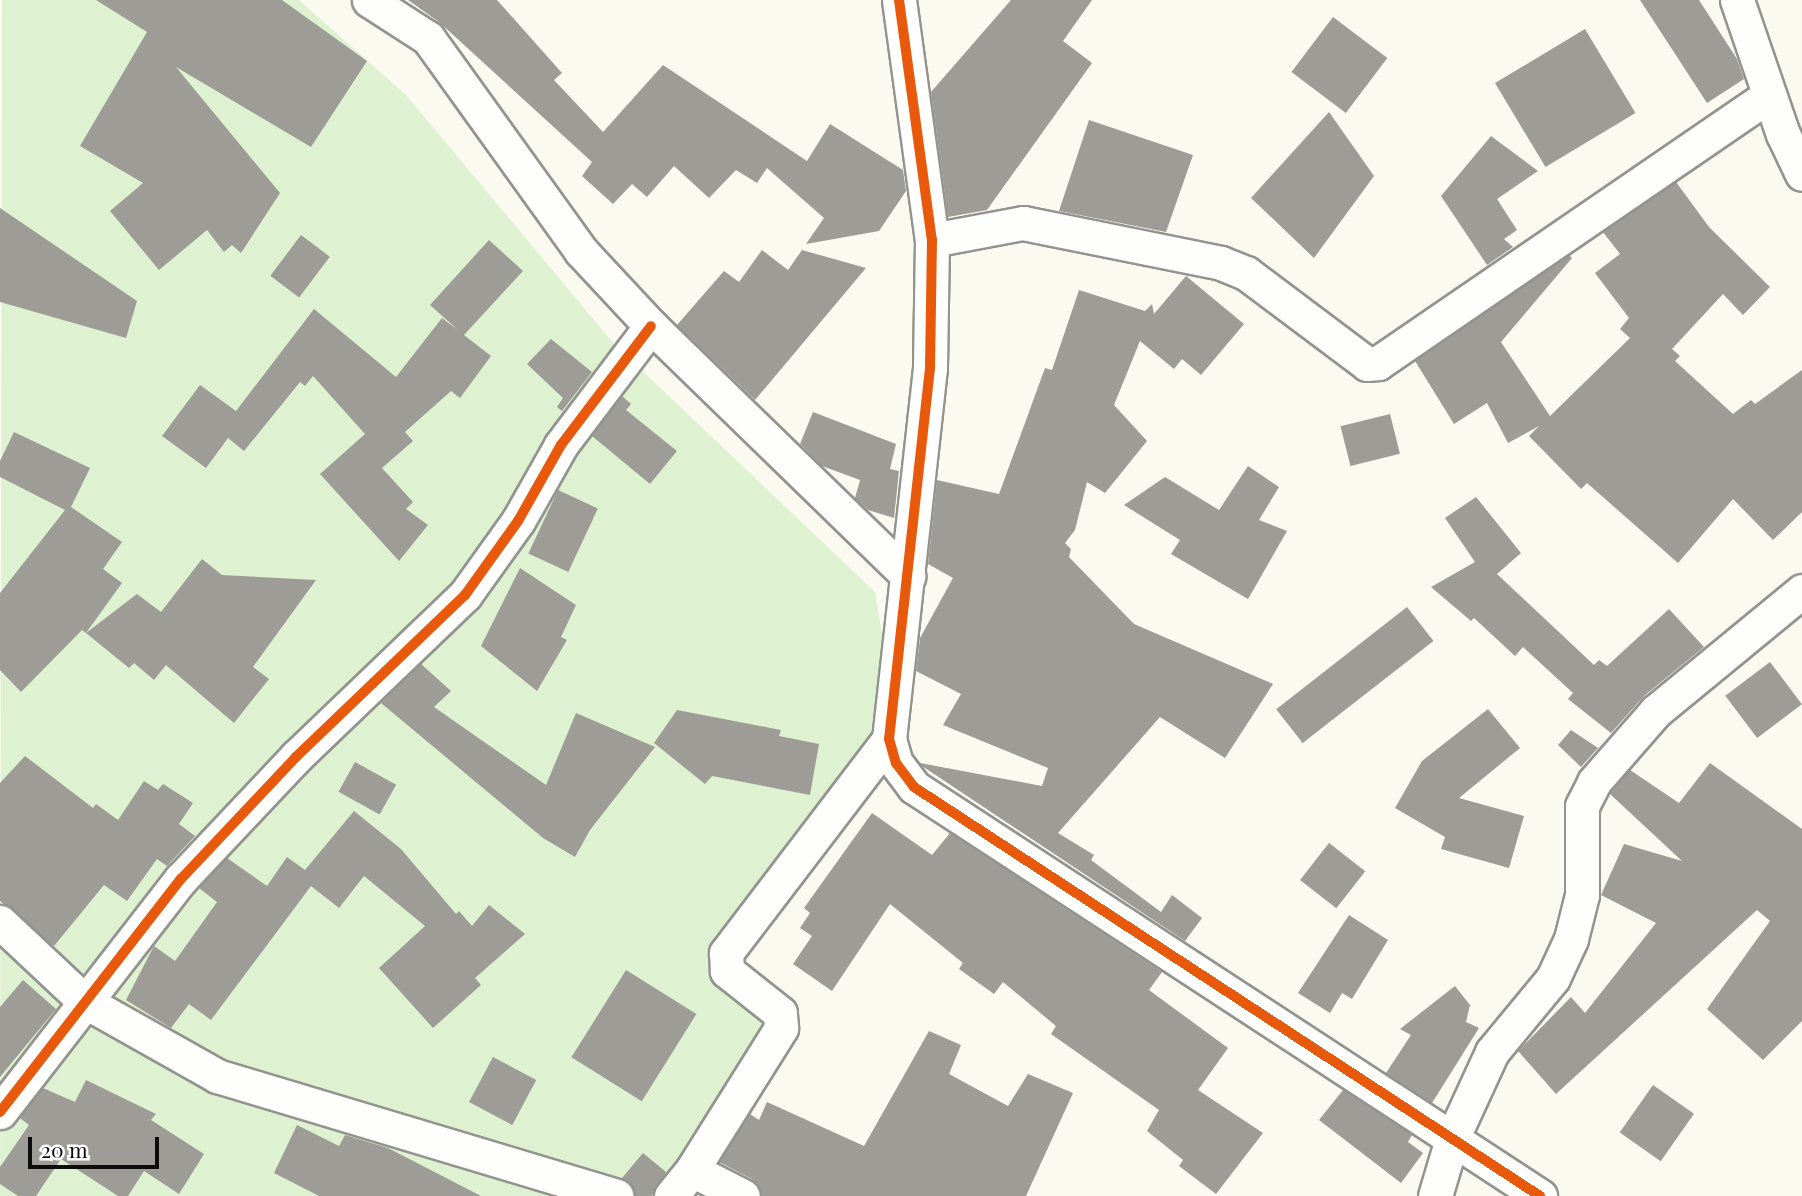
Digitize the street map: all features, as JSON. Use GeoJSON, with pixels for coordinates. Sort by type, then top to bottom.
{"type":"FeatureCollection","features":[{"type":"Feature","properties":{"kind":"street"},"geometry":{"type":"LineString","coordinates":[[369,0],[428,38],[581,251],[651,326],[908,576]]}},
{"type":"Feature","properties":{"kind":"street"},"geometry":{"type":"LineString","coordinates":[[899,0],[932,240],[930,368],[889,739],[896,764],[914,787],[1540,1196]]}},
{"type":"Feature","properties":{"kind":"street"},"geometry":{"type":"LineString","coordinates":[[1737,0],[1769,95],[1802,174]]}},
{"type":"Feature","properties":{"kind":"street"},"geometry":{"type":"LineString","coordinates":[[932,240],[1023,223],[1221,263],[1246,273],[1367,364],[1378,363],[1769,95]]}},
{"type":"Feature","properties":{"kind":"street"},"geometry":{"type":"LineString","coordinates":[[0,1112],[190,868],[296,757],[465,595],[518,521],[561,445],[651,326]]}},
{"type":"Feature","properties":{"kind":"street"},"geometry":{"type":"LineString","coordinates":[[1435,1196],[1452,1139],[1492,1052],[1553,978],[1571,939],[1582,895],[1582,807],[1594,782],[1656,711],[1802,591]]}},
{"type":"Feature","properties":{"kind":"street"},"geometry":{"type":"LineString","coordinates":[[671,1196],[692,1171],[781,1028],[780,1013],[727,971],[726,953],[889,739]]}},
{"type":"Feature","properties":{"kind":"street"},"geometry":{"type":"LineString","coordinates":[[0,922],[84,1001],[217,1076],[615,1196]]}},
{"type":"Feature","properties":{"kind":"street"},"geometry":{"type":"LineString","coordinates":[[692,1171],[743,1196]]}},
{"type":"Feature","properties":{"kind":"green space"},"geometry":{"type":"Polygon","coordinates":[[[2,0],[299,0],[406,95],[614,344],[875,592],[886,659],[871,748],[724,948],[771,1026],[704,1137],[722,1196],[0,1196],[2,0]]]}},
{"type":"Feature","properties":{"kind":"building"},"geometry":{"type":"Polygon","coordinates":[[[96,0],[282,0],[367,61],[311,147],[176,67],[280,193],[241,253],[232,245],[224,252],[207,230],[159,270],[110,211],[143,183],[80,146],[147,32],[96,0]]]}},
{"type":"Feature","properties":{"kind":"building"},"geometry":{"type":"Polygon","coordinates":[[[408,0],[497,0],[562,73],[554,80],[603,132],[663,65],[807,161],[830,124],[903,170],[906,191],[879,231],[806,244],[824,218],[767,168],[757,183],[736,170],[709,198],[674,166],[647,197],[632,184],[613,204],[582,176],[592,162],[439,22],[408,0]]]}},
{"type":"Feature","properties":{"kind":"building"},"geometry":{"type":"Polygon","coordinates":[[[1011,0],[1092,0],[1063,41],[1092,63],[987,210],[948,217],[931,92],[1011,0]]]}},
{"type":"Feature","properties":{"kind":"building"},"geometry":{"type":"Polygon","coordinates":[[[1640,0],[1699,0],[1737,59],[1744,79],[1707,103],[1640,0]]]}},
{"type":"Feature","properties":{"kind":"building"},"geometry":{"type":"Polygon","coordinates":[[[1333,17],[1387,58],[1346,113],[1291,72],[1333,17]]]}},
{"type":"Feature","properties":{"kind":"building"},"geometry":{"type":"Polygon","coordinates":[[[1585,29],[1635,113],[1545,167],[1495,83],[1585,29]]]}},
{"type":"Feature","properties":{"kind":"building"},"geometry":{"type":"Polygon","coordinates":[[[1329,112],[1374,176],[1314,258],[1251,198],[1329,112]]]}},
{"type":"Feature","properties":{"kind":"building"},"geometry":{"type":"Polygon","coordinates":[[[1089,120],[1193,155],[1166,232],[1059,211],[1089,120]]]}},
{"type":"Feature","properties":{"kind":"building"},"geometry":{"type":"Polygon","coordinates":[[[1491,136],[1538,171],[1497,199],[1517,230],[1504,239],[1513,247],[1487,265],[1441,196],[1491,136]]]}},
{"type":"Feature","properties":{"kind":"building"},"geometry":{"type":"Polygon","coordinates":[[[1676,182],[1709,227],[1770,287],[1743,315],[1723,294],[1672,349],[1680,356],[1675,361],[1733,414],[1751,400],[1755,404],[1802,370],[1802,512],[1773,540],[1733,499],[1678,563],[1587,483],[1581,489],[1529,436],[1539,426],[1508,443],[1487,403],[1454,424],[1415,361],[1569,255],[1572,258],[1501,342],[1550,416],[1630,338],[1620,329],[1629,318],[1595,273],[1620,254],[1603,232],[1676,182]]]}},
{"type":"Feature","properties":{"kind":"building"},"geometry":{"type":"Polygon","coordinates":[[[0,208],[137,301],[126,338],[0,302],[0,208]]]}},
{"type":"Feature","properties":{"kind":"building"},"geometry":{"type":"Polygon","coordinates":[[[301,235],[330,257],[299,297],[270,276],[301,235]]]}},
{"type":"Feature","properties":{"kind":"building"},"geometry":{"type":"Polygon","coordinates":[[[489,240],[523,271],[464,335],[491,356],[460,398],[451,391],[405,432],[413,441],[382,468],[413,502],[406,509],[428,525],[399,561],[320,474],[365,434],[313,376],[305,386],[300,382],[244,451],[228,438],[206,468],[162,436],[200,385],[236,411],[314,309],[396,377],[442,318],[458,330],[430,305],[489,240]]]}},
{"type":"Feature","properties":{"kind":"building"},"geometry":{"type":"Polygon","coordinates":[[[762,250],[788,270],[802,250],[866,268],[755,400],[677,325],[724,271],[739,282],[762,250]]]}},
{"type":"Feature","properties":{"kind":"building"},"geometry":{"type":"Polygon","coordinates":[[[1186,276],[1244,324],[1201,375],[1182,359],[1174,369],[1140,341],[1114,405],[1147,441],[1105,493],[1087,482],[1075,530],[1065,543],[1071,549],[1069,557],[1134,624],[1273,684],[1225,758],[1160,717],[1058,833],[1094,855],[1091,860],[1161,912],[1172,895],[1202,918],[1185,941],[922,766],[920,763],[1042,786],[1048,768],[943,725],[961,694],[916,671],[920,638],[953,578],[928,564],[937,480],[999,494],[1045,368],[1052,370],[1079,290],[1145,311],[1152,304],[1154,314],[1186,276]]]}},
{"type":"Feature","properties":{"kind":"building"},"geometry":{"type":"Polygon","coordinates":[[[551,339],[592,372],[562,411],[557,407],[563,398],[527,364],[551,339]]]}},
{"type":"Feature","properties":{"kind":"building"},"geometry":{"type":"Polygon","coordinates":[[[622,396],[631,404],[626,410],[677,451],[650,484],[592,436],[622,396]]]}},
{"type":"Feature","properties":{"kind":"building"},"geometry":{"type":"Polygon","coordinates":[[[813,412],[896,444],[890,469],[899,471],[894,518],[868,510],[855,498],[860,480],[822,466],[800,444],[813,412]]]}},
{"type":"Feature","properties":{"kind":"building"},"geometry":{"type":"Polygon","coordinates":[[[1390,414],[1400,454],[1350,466],[1341,426],[1390,414]]]}},
{"type":"Feature","properties":{"kind":"building"},"geometry":{"type":"Polygon","coordinates":[[[14,432],[90,468],[71,507],[122,542],[103,569],[122,583],[86,633],[82,630],[21,692],[0,670],[0,593],[65,510],[0,477],[0,461],[14,432]]]}},
{"type":"Feature","properties":{"kind":"building"},"geometry":{"type":"Polygon","coordinates":[[[1248,466],[1279,487],[1259,520],[1287,531],[1248,599],[1171,554],[1180,540],[1124,505],[1165,477],[1219,510],[1248,466]]]}},
{"type":"Feature","properties":{"kind":"building"},"geometry":{"type":"Polygon","coordinates":[[[558,490],[598,509],[568,572],[528,553],[558,490]]]}},
{"type":"Feature","properties":{"kind":"building"},"geometry":{"type":"Polygon","coordinates":[[[1476,497],[1521,553],[1497,574],[1594,665],[1599,660],[1607,666],[1669,609],[1704,647],[1644,696],[1611,733],[1568,699],[1573,693],[1523,647],[1515,656],[1474,618],[1471,621],[1431,587],[1475,562],[1445,518],[1476,497]]]}},
{"type":"Feature","properties":{"kind":"building"},"geometry":{"type":"Polygon","coordinates":[[[202,559],[222,575],[316,580],[253,667],[269,679],[234,723],[166,665],[154,680],[134,663],[129,668],[86,633],[137,594],[161,612],[202,559]]]}},
{"type":"Feature","properties":{"kind":"building"},"geometry":{"type":"Polygon","coordinates":[[[520,568],[576,605],[561,637],[567,640],[537,691],[481,646],[520,568]]]}},
{"type":"Feature","properties":{"kind":"building"},"geometry":{"type":"Polygon","coordinates":[[[1407,607],[1433,641],[1303,743],[1276,709],[1407,607]]]}},
{"type":"Feature","properties":{"kind":"building"},"geometry":{"type":"Polygon","coordinates":[[[1770,662],[1802,704],[1757,738],[1725,696],[1770,662]]]}},
{"type":"Feature","properties":{"kind":"building"},"geometry":{"type":"Polygon","coordinates":[[[421,664],[451,691],[434,707],[546,785],[576,713],[655,747],[590,830],[575,857],[543,838],[381,703],[421,664]]]}},
{"type":"Feature","properties":{"kind":"building"},"geometry":{"type":"Polygon","coordinates":[[[1488,709],[1520,748],[1459,798],[1524,816],[1509,868],[1441,849],[1445,837],[1395,808],[1422,761],[1488,709]]]}},
{"type":"Feature","properties":{"kind":"building"},"geometry":{"type":"Polygon","coordinates":[[[677,710],[781,730],[779,736],[819,744],[810,795],[712,776],[705,784],[654,743],[677,710]]]}},
{"type":"Feature","properties":{"kind":"building"},"geometry":{"type":"Polygon","coordinates":[[[1571,730],[1598,748],[1581,767],[1558,745],[1571,730]]]}},
{"type":"Feature","properties":{"kind":"building"},"geometry":{"type":"Polygon","coordinates":[[[25,756],[93,808],[96,804],[118,820],[144,781],[158,790],[163,784],[193,803],[179,824],[195,836],[167,866],[157,859],[127,901],[104,885],[54,946],[0,901],[0,783],[25,756]]]}},
{"type":"Feature","properties":{"kind":"building"},"geometry":{"type":"Polygon","coordinates":[[[355,762],[396,785],[380,815],[339,792],[355,762]]]}},
{"type":"Feature","properties":{"kind":"building"},"geometry":{"type":"Polygon","coordinates":[[[1710,763],[1802,829],[1802,1021],[1763,1060],[1707,1009],[1770,921],[1757,910],[1556,1094],[1518,1051],[1571,997],[1585,1013],[1656,923],[1601,895],[1624,844],[1682,861],[1610,794],[1630,770],[1679,803],[1710,763]]]}},
{"type":"Feature","properties":{"kind":"building"},"geometry":{"type":"Polygon","coordinates":[[[354,811],[401,849],[456,914],[459,911],[472,926],[489,905],[525,934],[475,978],[481,985],[433,1028],[379,968],[425,926],[364,876],[339,908],[311,886],[211,1020],[189,1004],[171,1028],[126,1000],[154,946],[175,961],[217,902],[199,888],[227,858],[267,886],[287,857],[305,870],[354,811]]]}},
{"type":"Feature","properties":{"kind":"building"},"geometry":{"type":"Polygon","coordinates":[[[872,813],[932,855],[950,833],[1162,972],[1149,990],[1228,1048],[1198,1090],[1263,1133],[1216,1194],[1179,1166],[1183,1160],[1147,1131],[1159,1110],[1051,1034],[1056,1026],[1003,982],[994,994],[959,969],[963,963],[890,904],[832,991],[793,964],[812,936],[800,928],[810,913],[804,908],[872,813]]]}},
{"type":"Feature","properties":{"kind":"building"},"geometry":{"type":"Polygon","coordinates":[[[1329,843],[1365,871],[1336,908],[1300,880],[1329,843]]]}},
{"type":"Feature","properties":{"kind":"building"},"geometry":{"type":"Polygon","coordinates":[[[1349,915],[1388,940],[1352,999],[1342,993],[1330,1013],[1298,993],[1349,915]]]}},
{"type":"Feature","properties":{"kind":"building"},"geometry":{"type":"Polygon","coordinates":[[[626,970],[696,1014],[642,1101],[571,1057],[626,970]]]}},
{"type":"Feature","properties":{"kind":"building"},"geometry":{"type":"Polygon","coordinates":[[[23,980],[56,1009],[0,1077],[0,1007],[23,980]]]}},
{"type":"Feature","properties":{"kind":"building"},"geometry":{"type":"Polygon","coordinates":[[[1455,986],[1470,1005],[1466,1022],[1479,1028],[1432,1103],[1386,1073],[1411,1035],[1400,1029],[1455,986]]]}},
{"type":"Feature","properties":{"kind":"building"},"geometry":{"type":"Polygon","coordinates":[[[929,1031],[961,1045],[949,1074],[1008,1106],[1028,1074],[1073,1093],[1026,1196],[762,1196],[752,1179],[719,1162],[750,1114],[759,1120],[767,1102],[864,1146],[929,1031]]]}},
{"type":"Feature","properties":{"kind":"building"},"geometry":{"type":"Polygon","coordinates":[[[493,1057],[536,1080],[512,1125],[469,1102],[493,1057]]]}},
{"type":"Feature","properties":{"kind":"building"},"geometry":{"type":"Polygon","coordinates":[[[86,1080],[156,1114],[151,1120],[204,1154],[179,1194],[144,1171],[128,1196],[118,1196],[61,1159],[36,1196],[18,1196],[0,1184],[0,1167],[29,1125],[20,1118],[43,1088],[75,1102],[86,1080]]]}},
{"type":"Feature","properties":{"kind":"building"},"geometry":{"type":"Polygon","coordinates":[[[1653,1085],[1694,1114],[1661,1161],[1620,1133],[1653,1085]]]}},
{"type":"Feature","properties":{"kind":"building"},"geometry":{"type":"Polygon","coordinates":[[[1343,1090],[1412,1135],[1408,1142],[1423,1153],[1401,1183],[1319,1120],[1343,1090]]]}},
{"type":"Feature","properties":{"kind":"building"},"geometry":{"type":"Polygon","coordinates":[[[297,1125],[339,1146],[345,1135],[388,1148],[481,1196],[319,1196],[274,1173],[297,1125]]]}},
{"type":"Feature","properties":{"kind":"building"},"geometry":{"type":"Polygon","coordinates":[[[643,1153],[666,1172],[652,1196],[635,1196],[630,1183],[622,1178],[643,1153]]]}},
{"type":"Feature","properties":{"kind":"cycle path"},"geometry":{"type":"LineString","coordinates":[[899,0],[932,240],[930,368],[889,739],[896,763],[914,787],[1540,1196]]}},
{"type":"Feature","properties":{"kind":"cycle path"},"geometry":{"type":"LineString","coordinates":[[0,1112],[181,879],[296,757],[465,595],[518,521],[561,445],[651,326]]}}]}
